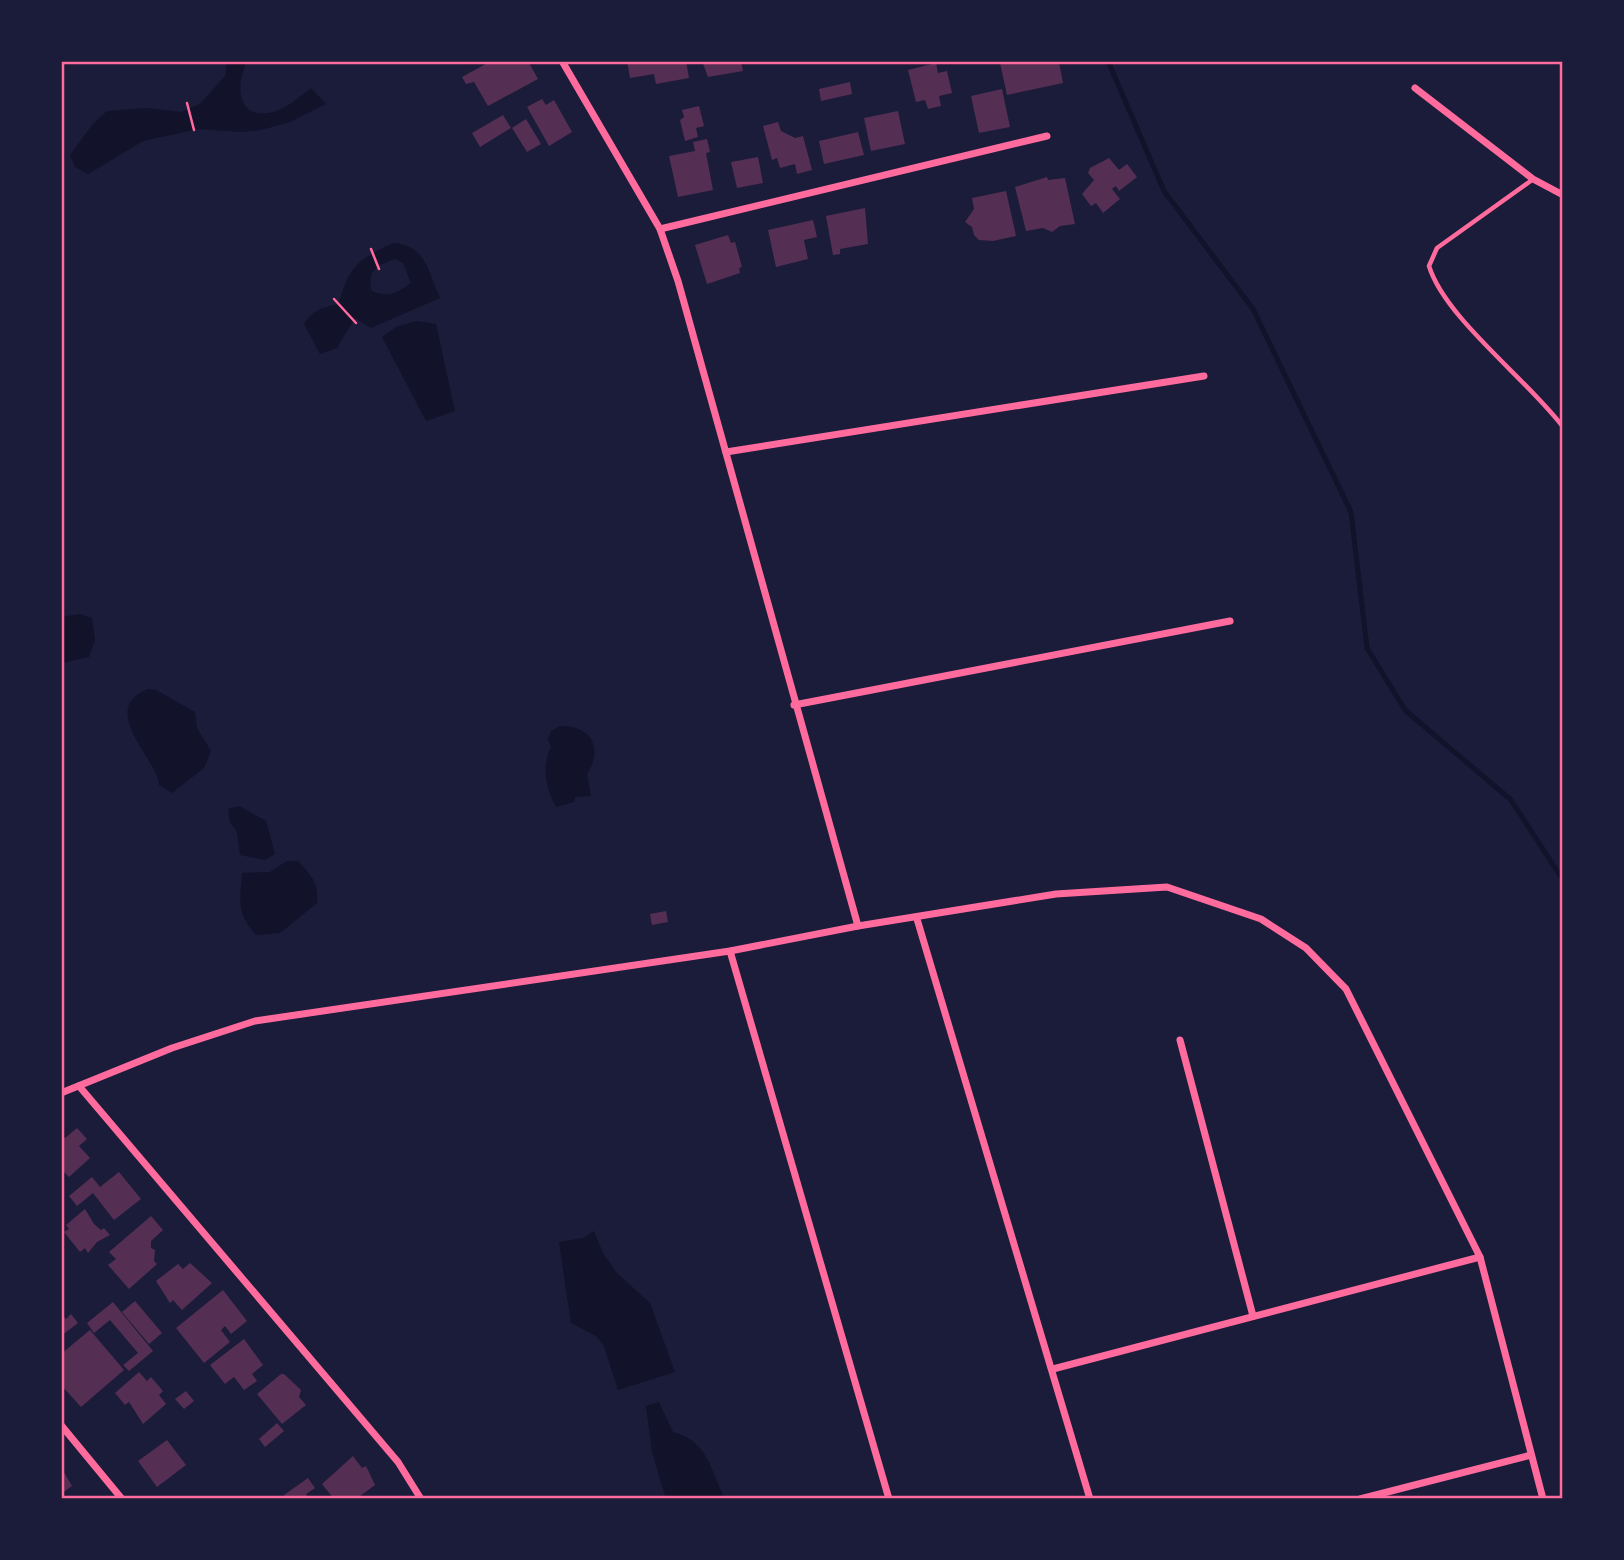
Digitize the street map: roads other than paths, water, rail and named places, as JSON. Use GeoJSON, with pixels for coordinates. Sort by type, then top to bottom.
{"type":"FeatureCollection","features":[{"type":"Feature","properties":{"kind":"street"},"geometry":{"type":"LineString","coordinates":[[562,61],[660,229],[726,452],[794,705],[858,926]]}},
{"type":"Feature","properties":{"kind":"street"},"geometry":{"type":"LineString","coordinates":[[1415,88],[1533,179],[1563,195]]}},
{"type":"Feature","properties":{"kind":"street"},"geometry":{"type":"LineString","coordinates":[[660,229],[1047,136]]}},
{"type":"Feature","properties":{"kind":"street"},"geometry":{"type":"LineString","coordinates":[[726,452],[1204,376]]}},
{"type":"Feature","properties":{"kind":"street"},"geometry":{"type":"LineString","coordinates":[[794,705],[1230,621]]}},
{"type":"Feature","properties":{"kind":"street"},"geometry":{"type":"LineString","coordinates":[[61,1093],[172,1048],[255,1021],[730,951],[858,926],[916,919],[1056,894],[1167,887],[1261,919],[1306,948],[1346,989],[1480,1257],[1542,1499]]}},
{"type":"Feature","properties":{"kind":"street"},"geometry":{"type":"LineString","coordinates":[[916,919],[1090,1499]]}},
{"type":"Feature","properties":{"kind":"street"},"geometry":{"type":"LineString","coordinates":[[730,951],[889,1499]]}},
{"type":"Feature","properties":{"kind":"street"},"geometry":{"type":"LineString","coordinates":[[1180,1040],[1253,1316]]}},
{"type":"Feature","properties":{"kind":"street"},"geometry":{"type":"LineString","coordinates":[[79,1086],[398,1462],[422,1499]]}},
{"type":"Feature","properties":{"kind":"street"},"geometry":{"type":"LineString","coordinates":[[1053,1369],[1480,1257]]}},
{"type":"Feature","properties":{"kind":"street"},"geometry":{"type":"LineString","coordinates":[[61,1425],[122,1499]]}},
{"type":"Feature","properties":{"kind":"street"},"geometry":{"type":"LineString","coordinates":[[1360,1499],[1531,1455]]}},
{"type":"Feature","properties":{"kind":"lane"},"geometry":{"type":"LineString","coordinates":[[1533,179],[1437,248],[1429,266],[1435,285],[1457,312],[1545,402],[1563,427]]}},
{"type":"Feature","properties":{"kind":"waterway"},"geometry":{"type":"LineString","coordinates":[[1108,61],[1164,191],[1253,309],[1351,512],[1367,648],[1405,710],[1511,800],[1563,880]]}}]}
